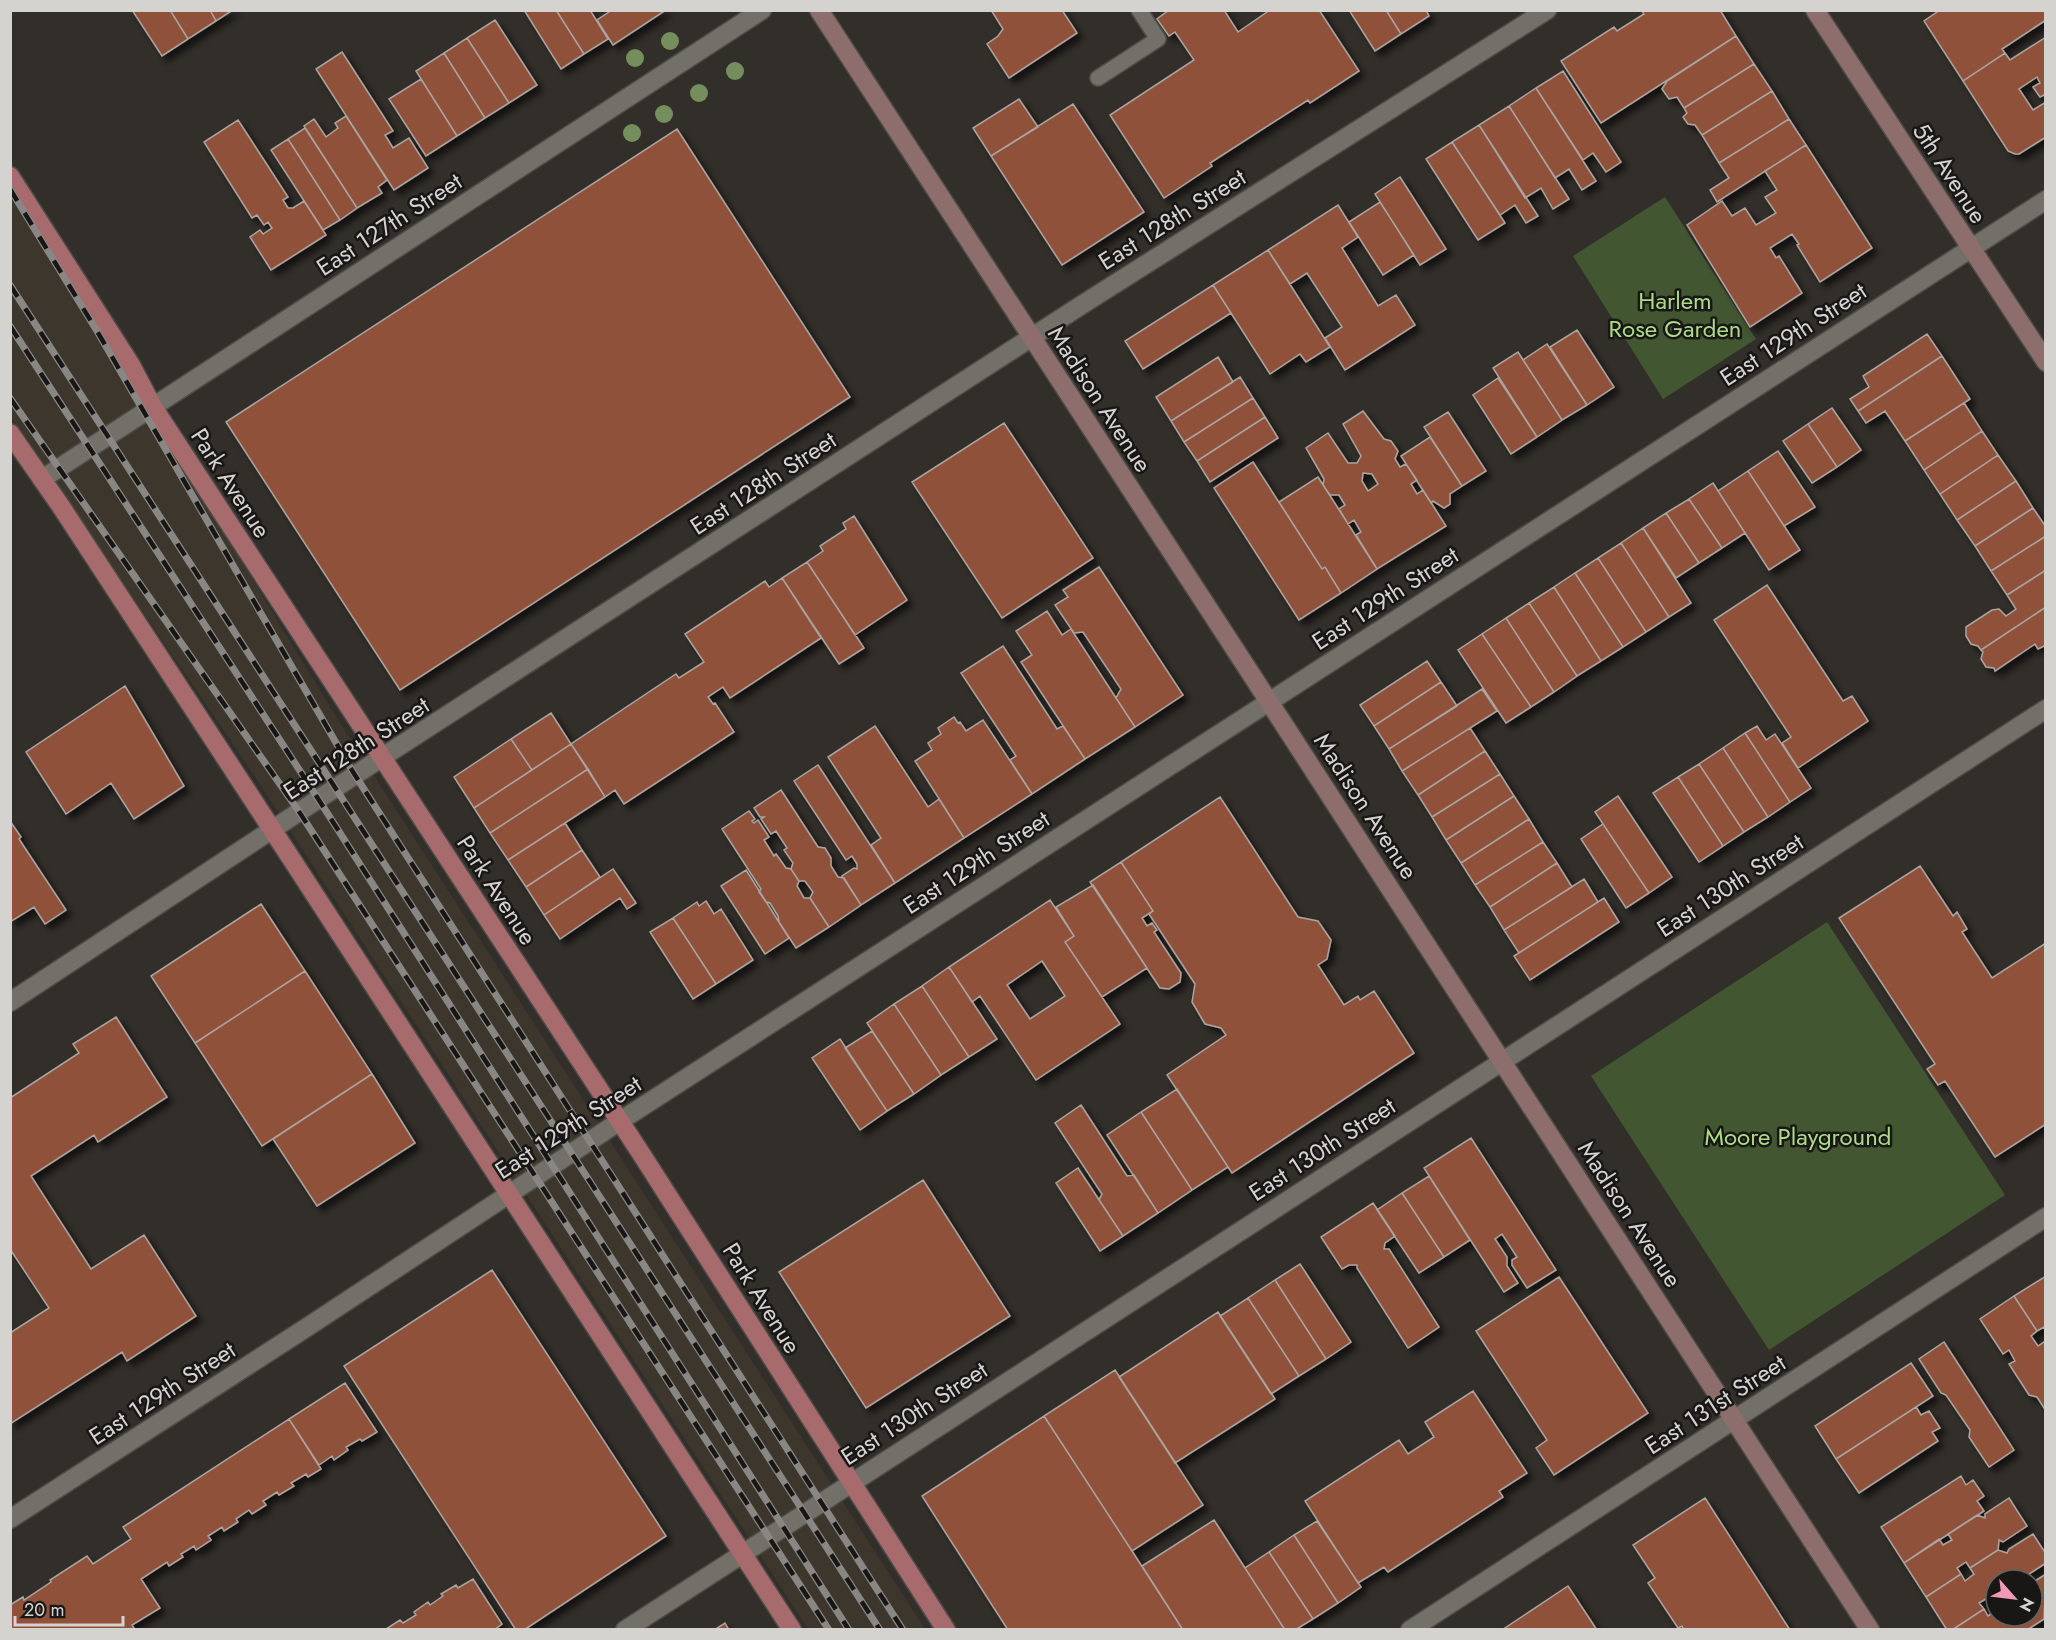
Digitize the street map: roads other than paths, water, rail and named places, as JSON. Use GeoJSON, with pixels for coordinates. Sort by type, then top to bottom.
{"type":"FeatureCollection","features":[{"type":"Feature","properties":{"kind":"main road","name":"Madison Avenue"},"geometry":{"type":"LineString","coordinates":[[819,10],[1870,1629]]}},
{"type":"Feature","properties":{"kind":"main road","name":"5th Avenue"},"geometry":{"type":"LineString","coordinates":[[1815,10],[2046,362]]}},
{"type":"Feature","properties":{"kind":"main road","name":"Park Avenue"},"geometry":{"type":"LineString","coordinates":[[10,176],[131,365],[153,407],[620,1121],[946,1629]]}},
{"type":"Feature","properties":{"kind":"main road"},"geometry":{"type":"LineString","coordinates":[[10,433],[273,831],[792,1629]]}},
{"type":"Feature","properties":{"kind":"street","name":"East 127th Street"},"geometry":{"type":"LineString","coordinates":[[42,479],[762,10]]}},
{"type":"Feature","properties":{"kind":"street","name":"East 128th Street"},"geometry":{"type":"LineString","coordinates":[[10,1002],[381,758],[1031,338],[1547,10]]}},
{"type":"Feature","properties":{"kind":"street","name":"East 129th Street"},"geometry":{"type":"LineString","coordinates":[[10,1519],[620,1121],[2046,200]]}},
{"type":"Feature","properties":{"kind":"street","name":"East 130th Street"},"geometry":{"type":"LineString","coordinates":[[625,1629],[2046,709]]}},
{"type":"Feature","properties":{"kind":"street","name":"East 131st Street"},"geometry":{"type":"LineString","coordinates":[[1410,1629],[2046,1217]]}},
{"type":"Feature","properties":{"kind":"lane"},"geometry":{"type":"LineString","coordinates":[[1098,78],[1158,39],[1139,10]]}},
{"type":"Feature","properties":{"kind":"railway"},"geometry":{"type":"LineString","coordinates":[[10,189],[97,331],[353,772],[903,1630]]}},
{"type":"Feature","properties":{"kind":"railway"},"geometry":{"type":"LineString","coordinates":[[10,285],[880,1630]]}},
{"type":"Feature","properties":{"kind":"railway"},"geometry":{"type":"LineString","coordinates":[[10,326],[317,797],[849,1630]]}},
{"type":"Feature","properties":{"kind":"railway"},"geometry":{"type":"LineString","coordinates":[[10,398],[298,810],[829,1630]]}},
{"type":"Feature","properties":{"kind":"park label","name":"Harlem Rose Garden"},"geometry":{"type":"Point","coordinates":[1675,314]}},
{"type":"Feature","properties":{"kind":"park label","name":"Moore Playground"},"geometry":{"type":"Point","coordinates":[1798,1136]}}]}
